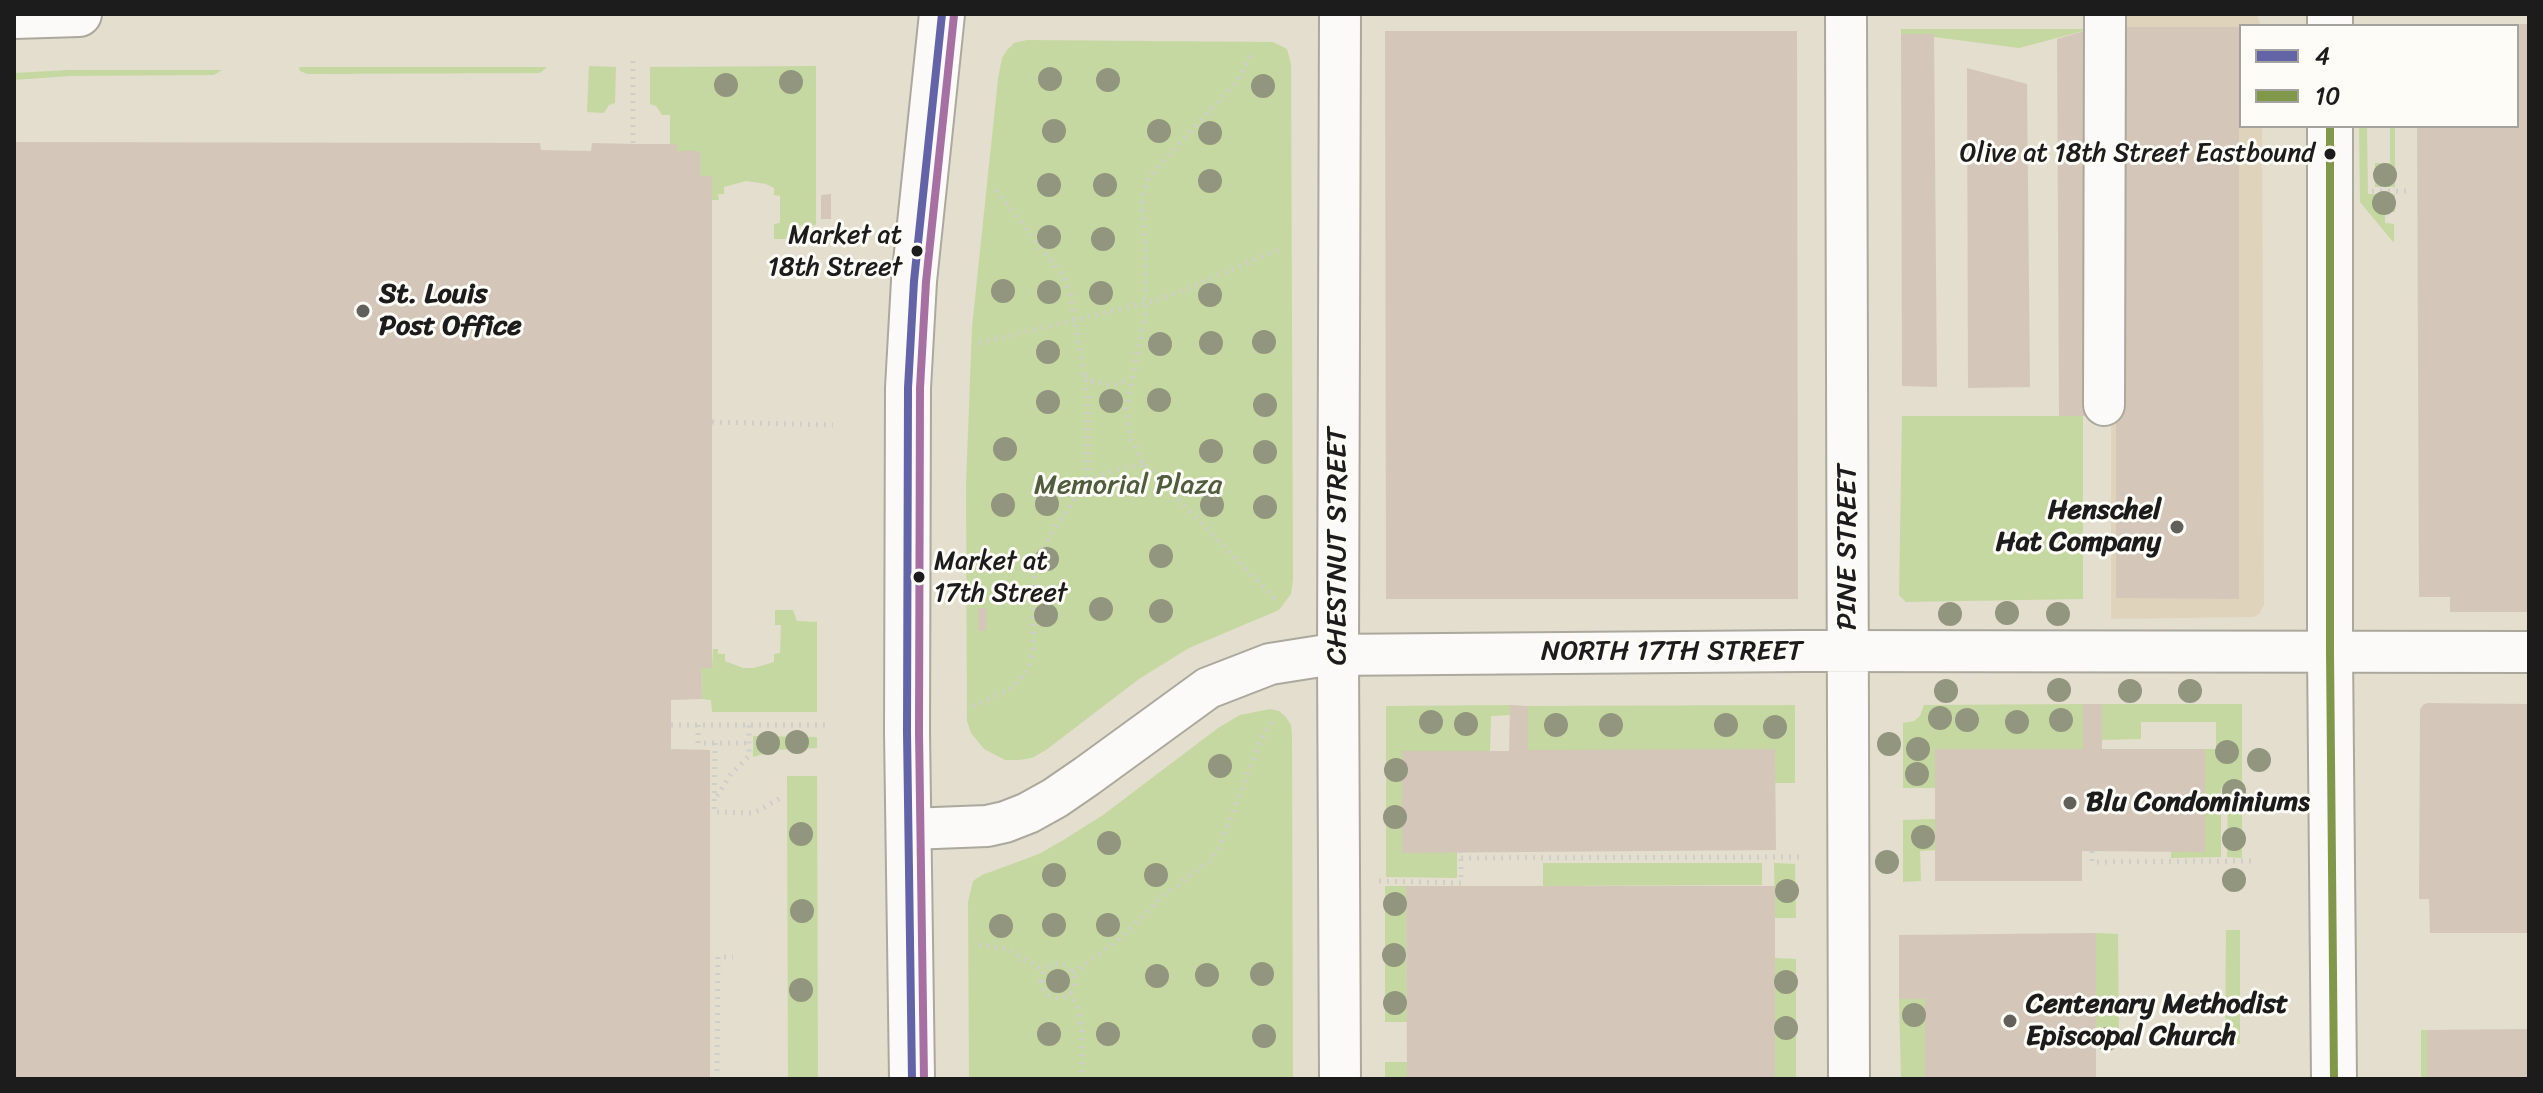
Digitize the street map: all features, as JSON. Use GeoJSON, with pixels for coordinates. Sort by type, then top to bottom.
{"type":"FeatureCollection","features":[{"type":"Feature","properties":{"kind":"main road"},"geometry":{"type":"LineString","coordinates":[[14,16],[79,14]]}},
{"type":"Feature","properties":{"kind":"main road"},"geometry":{"type":"LineString","coordinates":[[912,1079],[907,701],[908,388],[914,281],[942,14]]}},
{"type":"Feature","properties":{"kind":"main road"},"geometry":{"type":"LineString","coordinates":[[2330,128],[2334,1079]]}},
{"type":"Feature","properties":{"kind":"street","name":"CHESTNUT STREET"},"geometry":{"type":"LineString","coordinates":[[1340,14],[1340,1079]]}},
{"type":"Feature","properties":{"kind":"street","name":"PINE STREET"},"geometry":{"type":"LineString","coordinates":[[1846,14],[1849,1079]]}},
{"type":"Feature","properties":{"kind":"street"},"geometry":{"type":"LineString","coordinates":[[2104,405],[2105,14]]}},
{"type":"Feature","properties":{"kind":"street","name":"NORTH 17TH STREET"},"geometry":{"type":"LineString","coordinates":[[909,829],[987,826],[1028,813],[1055,798],[1208,688],[1270,664],[1338,655],[1848,651],[2529,652]]}},
{"type":"Feature","properties":{"kind":"path"},"geometry":{"type":"LineString","coordinates":[[1252,52],[1238,80],[1147,181],[1142,207],[1145,304],[1142,336],[1126,409],[1131,440],[1145,465],[1276,600]]}},
{"type":"Feature","properties":{"kind":"path"},"geometry":{"type":"LineString","coordinates":[[633,61],[633,144]]}},
{"type":"Feature","properties":{"kind":"path"},"geometry":{"type":"LineString","coordinates":[[2371,178],[2371,191],[2410,191]]}},
{"type":"Feature","properties":{"kind":"path"},"geometry":{"type":"LineString","coordinates":[[973,706],[1009,690],[1028,671],[1033,649],[1035,567],[1053,531],[1087,481],[1089,422],[1085,376],[1070,293],[1065,279],[996,190]]}},
{"type":"Feature","properties":{"kind":"path"},"geometry":{"type":"LineString","coordinates":[[979,343],[1145,304],[1283,248]]}},
{"type":"Feature","properties":{"kind":"path"},"geometry":{"type":"LineString","coordinates":[[1085,376],[1112,386],[1131,379]]}},
{"type":"Feature","properties":{"kind":"path"},"geometry":{"type":"LineString","coordinates":[[712,422],[833,425]]}},
{"type":"Feature","properties":{"kind":"path"},"geometry":{"type":"LineString","coordinates":[[1087,481],[1124,467],[1145,465]]}},
{"type":"Feature","properties":{"kind":"path"},"geometry":{"type":"LineString","coordinates":[[1073,973],[1120,939],[1163,896],[1211,860],[1219,849],[1260,742],[1273,720]]}},
{"type":"Feature","properties":{"kind":"path"},"geometry":{"type":"LineString","coordinates":[[671,725],[830,725]]}},
{"type":"Feature","properties":{"kind":"path"},"geometry":{"type":"LineString","coordinates":[[698,725],[698,743],[749,743]]}},
{"type":"Feature","properties":{"kind":"path"},"geometry":{"type":"LineString","coordinates":[[715,799],[731,774],[749,756],[749,725]]}},
{"type":"Feature","properties":{"kind":"path"},"geometry":{"type":"LineString","coordinates":[[715,743],[714,812],[754,813],[784,796]]}},
{"type":"Feature","properties":{"kind":"path"},"geometry":{"type":"LineString","coordinates":[[2092,851],[2092,862],[2251,861]]}},
{"type":"Feature","properties":{"kind":"path"},"geometry":{"type":"LineString","coordinates":[[1379,881],[1461,883],[1461,855],[1802,857]]}},
{"type":"Feature","properties":{"kind":"path"},"geometry":{"type":"LineString","coordinates":[[979,945],[1008,949],[1044,971]]}},
{"type":"Feature","properties":{"kind":"path"},"geometry":{"type":"LineString","coordinates":[[717,1079],[718,957],[733,957]]}},
{"type":"Feature","properties":{"kind":"path"},"geometry":{"type":"LineString","coordinates":[[1053,964],[1065,965],[1073,973],[1075,984],[1065,997],[1054,998],[1045,992],[1041,982],[1044,971],[1053,964]]}},
{"type":"Feature","properties":{"kind":"path"},"geometry":{"type":"LineString","coordinates":[[1069,993],[1077,1005],[1082,1027],[1082,1079]]}},
{"type":"Feature","properties":{"kind":"shaded area"},"geometry":{"type":"Polygon","coordinates":[[[2111,14],[2257,14],[2260,24],[2239,24],[2239,128],[2262,128],[2264,605],[2254,617],[2111,619],[2111,14]]]}},
{"type":"Feature","properties":{"kind":"green space"},"geometry":{"type":"Polygon","coordinates":[[[1901,29],[2091,29],[2019,48],[1934,35],[1901,34],[1901,29]]]}},
{"type":"Feature","properties":{"kind":"green space","name":"Memorial Plaza"},"geometry":{"type":"Polygon","coordinates":[[[1027,40],[1273,42],[1287,49],[1291,64],[1293,580],[1291,594],[1279,610],[1189,648],[1139,679],[1032,758],[1005,760],[984,749],[971,733],[967,721],[966,485],[972,327],[998,79],[1002,58],[1007,50],[1014,43],[1027,40]]]}},
{"type":"Feature","properties":{"kind":"green space"},"geometry":{"type":"Polygon","coordinates":[[[589,66],[616,67],[615,103],[609,105],[604,113],[587,112],[589,66]]]}},
{"type":"Feature","properties":{"kind":"green space"},"geometry":{"type":"Polygon","coordinates":[[[816,66],[816,225],[795,226],[791,230],[791,239],[774,239],[774,224],[780,223],[780,196],[774,195],[774,188],[766,184],[746,181],[724,187],[724,194],[718,194],[719,200],[712,200],[712,176],[700,176],[699,151],[677,151],[670,144],[670,115],[662,115],[656,106],[650,104],[650,67],[816,66]]]}},
{"type":"Feature","properties":{"kind":"green space"},"geometry":{"type":"Polygon","coordinates":[[[299,67],[547,67],[540,73],[307,74],[299,67]]]}},
{"type":"Feature","properties":{"kind":"green space"},"geometry":{"type":"Polygon","coordinates":[[[222,70],[214,75],[70,76],[14,80],[14,73],[222,70]]]}},
{"type":"Feature","properties":{"kind":"green space"},"geometry":{"type":"Polygon","coordinates":[[[2359,128],[2367,128],[2368,194],[2395,194],[2395,212],[2385,212],[2385,223],[2394,224],[2394,243],[2360,202],[2359,128]]]}},
{"type":"Feature","properties":{"kind":"green space"},"geometry":{"type":"Polygon","coordinates":[[[2390,128],[2395,128],[2395,187],[2375,187],[2375,163],[2390,163],[2390,128]]]}},
{"type":"Feature","properties":{"kind":"green space"},"geometry":{"type":"Polygon","coordinates":[[[1902,416],[2083,416],[2083,599],[1906,602],[1899,595],[1902,416]]]}},
{"type":"Feature","properties":{"kind":"green space"},"geometry":{"type":"Polygon","coordinates":[[[775,610],[793,610],[797,621],[817,622],[817,712],[712,712],[711,700],[702,699],[701,668],[712,668],[713,649],[718,649],[718,654],[725,654],[725,661],[743,668],[774,662],[774,654],[780,653],[781,625],[775,625],[775,610]]]}},
{"type":"Feature","properties":{"kind":"green space"},"geometry":{"type":"Polygon","coordinates":[[[2083,704],[2083,749],[1935,749],[1935,788],[1903,788],[1903,723],[1920,716],[1924,705],[2083,704]]]}},
{"type":"Feature","properties":{"kind":"green space"},"geometry":{"type":"Polygon","coordinates":[[[2102,704],[2242,704],[2242,858],[2227,857],[2228,789],[2221,788],[2221,857],[2171,858],[2171,851],[2205,851],[2205,749],[2216,749],[2216,722],[2141,722],[2141,739],[2102,740],[2102,704]]]}},
{"type":"Feature","properties":{"kind":"green space"},"geometry":{"type":"Polygon","coordinates":[[[1510,705],[1510,715],[1491,716],[1490,751],[1402,751],[1402,852],[1457,852],[1457,878],[1386,877],[1386,706],[1510,705]]]}},
{"type":"Feature","properties":{"kind":"green space"},"geometry":{"type":"Polygon","coordinates":[[[1795,705],[1795,783],[1775,783],[1528,750],[1528,706],[1795,705]]]}},
{"type":"Feature","properties":{"kind":"green space"},"geometry":{"type":"Polygon","coordinates":[[[1270,709],[1286,717],[1292,735],[1293,1079],[969,1079],[968,902],[973,881],[1039,854],[1065,839],[1240,715],[1270,709]]]}},
{"type":"Feature","properties":{"kind":"green space"},"geometry":{"type":"Polygon","coordinates":[[[753,736],[817,737],[817,748],[775,750],[753,757],[753,736]]]}},
{"type":"Feature","properties":{"kind":"green space"},"geometry":{"type":"Polygon","coordinates":[[[787,776],[817,776],[818,1079],[788,1079],[787,776]]]}},
{"type":"Feature","properties":{"kind":"green space"},"geometry":{"type":"Polygon","coordinates":[[[1935,819],[1935,850],[1920,851],[1921,881],[1903,882],[1903,820],[1935,819]]]}},
{"type":"Feature","properties":{"kind":"green space"},"geometry":{"type":"Polygon","coordinates":[[[1543,863],[1762,863],[1762,885],[1543,886],[1543,863]]]}},
{"type":"Feature","properties":{"kind":"green space"},"geometry":{"type":"Polygon","coordinates":[[[1774,863],[1795,864],[1796,918],[1775,918],[1774,863]]]}},
{"type":"Feature","properties":{"kind":"green space"},"geometry":{"type":"Polygon","coordinates":[[[1385,886],[1406,886],[1407,1022],[1385,1022],[1385,886]]]}},
{"type":"Feature","properties":{"kind":"green space"},"geometry":{"type":"Polygon","coordinates":[[[2226,930],[2240,930],[2240,1044],[2225,1044],[2226,930]]]}},
{"type":"Feature","properties":{"kind":"green space"},"geometry":{"type":"Polygon","coordinates":[[[2096,933],[2118,934],[2119,1043],[2096,1043],[2096,933]]]}},
{"type":"Feature","properties":{"kind":"green space"},"geometry":{"type":"Polygon","coordinates":[[[1775,958],[1796,959],[1796,1079],[1775,1079],[1775,958]]]}},
{"type":"Feature","properties":{"kind":"green space"},"geometry":{"type":"Polygon","coordinates":[[[1899,999],[1925,999],[1925,1079],[1901,1079],[1899,999]]]}},
{"type":"Feature","properties":{"kind":"green space"},"geometry":{"type":"Polygon","coordinates":[[[2421,1030],[2427,1030],[2427,1079],[2421,1079],[2421,1030]]]}},
{"type":"Feature","properties":{"kind":"green space"},"geometry":{"type":"Polygon","coordinates":[[[1385,1062],[1407,1062],[1407,1079],[1385,1079],[1385,1062]]]}},
{"type":"Feature","properties":{"kind":"building"},"geometry":{"type":"Polygon","coordinates":[[[2519,24],[2529,24],[2529,612],[2450,612],[2450,597],[2419,597],[2417,128],[2519,128],[2519,24]]]}},
{"type":"Feature","properties":{"kind":"building"},"geometry":{"type":"Polygon","coordinates":[[[2116,27],[2239,27],[2239,599],[2116,598],[2116,27]]]}},
{"type":"Feature","properties":{"kind":"building"},"geometry":{"type":"Polygon","coordinates":[[[2091,29],[2091,416],[2059,416],[2057,39],[2091,29]]]}},
{"type":"Feature","properties":{"kind":"building"},"geometry":{"type":"Polygon","coordinates":[[[1385,31],[1797,31],[1798,599],[1386,599],[1385,31]]]}},
{"type":"Feature","properties":{"kind":"building"},"geometry":{"type":"Polygon","coordinates":[[[1901,34],[1934,34],[1937,387],[1902,386],[1901,34]]]}},
{"type":"Feature","properties":{"kind":"building"},"geometry":{"type":"Polygon","coordinates":[[[1967,68],[2027,84],[2030,387],[1968,388],[1967,68]]]}},
{"type":"Feature","properties":{"kind":"building"},"geometry":{"type":"Polygon","coordinates":[[[14,142],[540,143],[541,150],[591,151],[592,143],[677,144],[677,151],[700,151],[700,176],[712,176],[712,668],[701,668],[702,699],[671,700],[671,749],[710,750],[710,1079],[14,1079],[14,142]]]}},
{"type":"Feature","properties":{"kind":"building"},"geometry":{"type":"Polygon","coordinates":[[[831,194],[831,219],[821,219],[821,195],[831,194]]]}},
{"type":"Feature","properties":{"kind":"building"},"geometry":{"type":"Polygon","coordinates":[[[978,608],[986,608],[986,631],[978,631],[978,608]]]}},
{"type":"Feature","properties":{"kind":"building"},"geometry":{"type":"Polygon","coordinates":[[[2427,703],[2529,704],[2529,933],[2430,933],[2429,899],[2419,899],[2420,710],[2427,703]]]}},
{"type":"Feature","properties":{"kind":"building","name":"Blu Condominiums"},"geometry":{"type":"Polygon","coordinates":[[[2083,704],[2102,704],[2102,749],[2205,749],[2205,852],[2082,851],[2082,881],[1935,881],[1935,749],[2083,749],[2083,704]]]}},
{"type":"Feature","properties":{"kind":"building"},"geometry":{"type":"Polygon","coordinates":[[[1510,705],[1528,706],[1528,750],[1775,749],[1776,850],[1402,853],[1402,751],[1509,751],[1510,705]]]}},
{"type":"Feature","properties":{"kind":"building"},"geometry":{"type":"Polygon","coordinates":[[[1406,886],[1775,886],[1775,1079],[1407,1079],[1406,886]]]}},
{"type":"Feature","properties":{"kind":"building","name":"Centenary Methodist Episcopal Church"},"geometry":{"type":"Polygon","coordinates":[[[2096,933],[2096,1079],[1925,1079],[1925,999],[1899,999],[1899,935],[2096,933]]]}},
{"type":"Feature","properties":{"kind":"building"},"geometry":{"type":"Polygon","coordinates":[[[2529,1029],[2529,1079],[2427,1079],[2427,1030],[2529,1029]]]}},
{"type":"Feature","properties":{"kind":"transit line","name":"4"},"geometry":{"type":"LineString","coordinates":[[912,1079],[907,732],[908,388],[914,281],[942,14]]}},
{"type":"Feature","properties":{"kind":"transit line"},"geometry":{"type":"LineString","coordinates":[[924,1079],[919,732],[920,388],[926,282],[954,15]]}},
{"type":"Feature","properties":{"kind":"transit line","name":"10"},"geometry":{"type":"LineString","coordinates":[[2330,128],[2334,1079]]}},
{"type":"Feature","properties":{"kind":"place","name":"Olive at 18th Street Eastbound"},"geometry":{"type":"Point","coordinates":[2330,154]}},
{"type":"Feature","properties":{"kind":"place","name":"Market at 18th Street"},"geometry":{"type":"Point","coordinates":[917,251]}},
{"type":"Feature","properties":{"kind":"place","name":"St. Louis Post Office"},"geometry":{"type":"Point","coordinates":[363,311]}},
{"type":"Feature","properties":{"kind":"place","name":"Henschel Hat Company"},"geometry":{"type":"Point","coordinates":[2177,527]}},
{"type":"Feature","properties":{"kind":"place","name":"Market at 17th Street"},"geometry":{"type":"Point","coordinates":[919,577]}},
{"type":"Feature","properties":{"kind":"place","name":"Blu Condominiums"},"geometry":{"type":"Point","coordinates":[2070,803]}},
{"type":"Feature","properties":{"kind":"place","name":"Centenary Methodist Episcopal Church"},"geometry":{"type":"Point","coordinates":[2010,1021]}}]}
